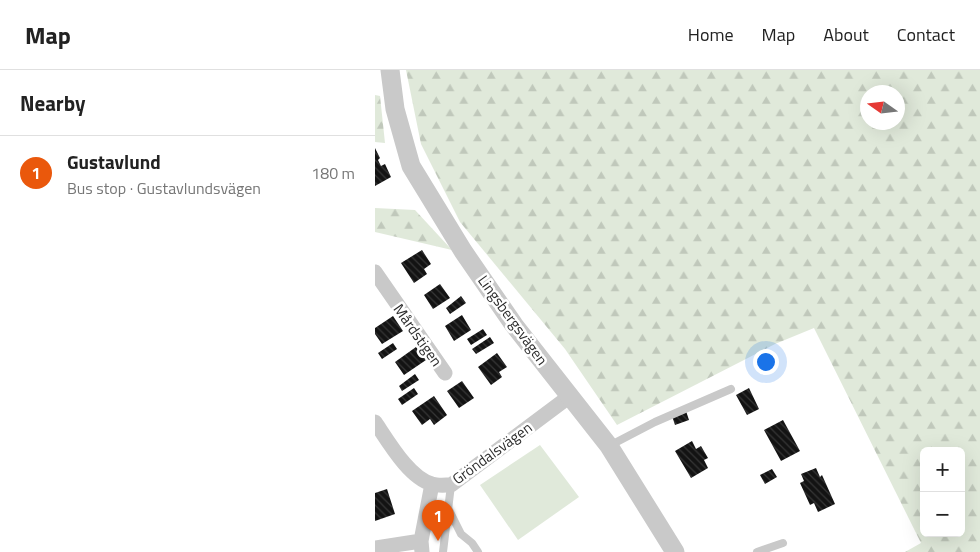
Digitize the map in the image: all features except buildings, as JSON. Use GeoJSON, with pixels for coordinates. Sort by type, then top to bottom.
{"type":"FeatureCollection","features":[{"type":"Feature","properties":{"kind":"street","name":"Lingsbergsvägen"},"geometry":{"type":"LineString","coordinates":[[390,70],[395,109],[411,166],[463,250],[514,324],[609,446],[675,552]]}},
{"type":"Feature","properties":{"kind":"street","name":"Mårdstigen"},"geometry":{"type":"LineString","coordinates":[[375,272],[445,373]]}},
{"type":"Feature","properties":{"kind":"street","name":"Gröndalsvägen"},"geometry":{"type":"LineString","coordinates":[[375,422],[394,450],[415,474],[432,484],[451,485],[570,396]]}},
{"type":"Feature","properties":{"kind":"street"},"geometry":{"type":"LineString","coordinates":[[375,548],[421,547],[432,484]]}},
{"type":"Feature","properties":{"kind":"lane"},"geometry":{"type":"LineString","coordinates":[[609,446],[655,422],[731,389]]}},
{"type":"Feature","properties":{"kind":"lane"},"geometry":{"type":"LineString","coordinates":[[443,552],[451,485]]}},
{"type":"Feature","properties":{"kind":"lane"},"geometry":{"type":"LineString","coordinates":[[448,508],[461,534],[478,552]]}},
{"type":"Feature","properties":{"kind":"lane"},"geometry":{"type":"LineString","coordinates":[[757,552],[783,543]]}},
{"type":"Feature","properties":{"kind":"green space"},"geometry":{"type":"Polygon","coordinates":[[[406,70],[980,70],[980,552],[905,552],[921,543],[814,328],[775,344],[617,425],[565,349],[460,222],[421,144],[406,70]]]}},
{"type":"Feature","properties":{"kind":"green space"},"geometry":{"type":"Polygon","coordinates":[[[375,95],[380,96],[385,143],[375,142],[375,95]]]}},
{"type":"Feature","properties":{"kind":"green space"},"geometry":{"type":"Polygon","coordinates":[[[375,208],[415,210],[452,250],[375,232],[375,208]]]}},
{"type":"Feature","properties":{"kind":"green space"},"geometry":{"type":"Polygon","coordinates":[[[540,445],[579,497],[518,540],[480,485],[540,445]]]}},
{"type":"Feature","properties":{"kind":"place","name":"Gustavlund"},"geometry":{"type":"Point","coordinates":[438,541]}}]}
